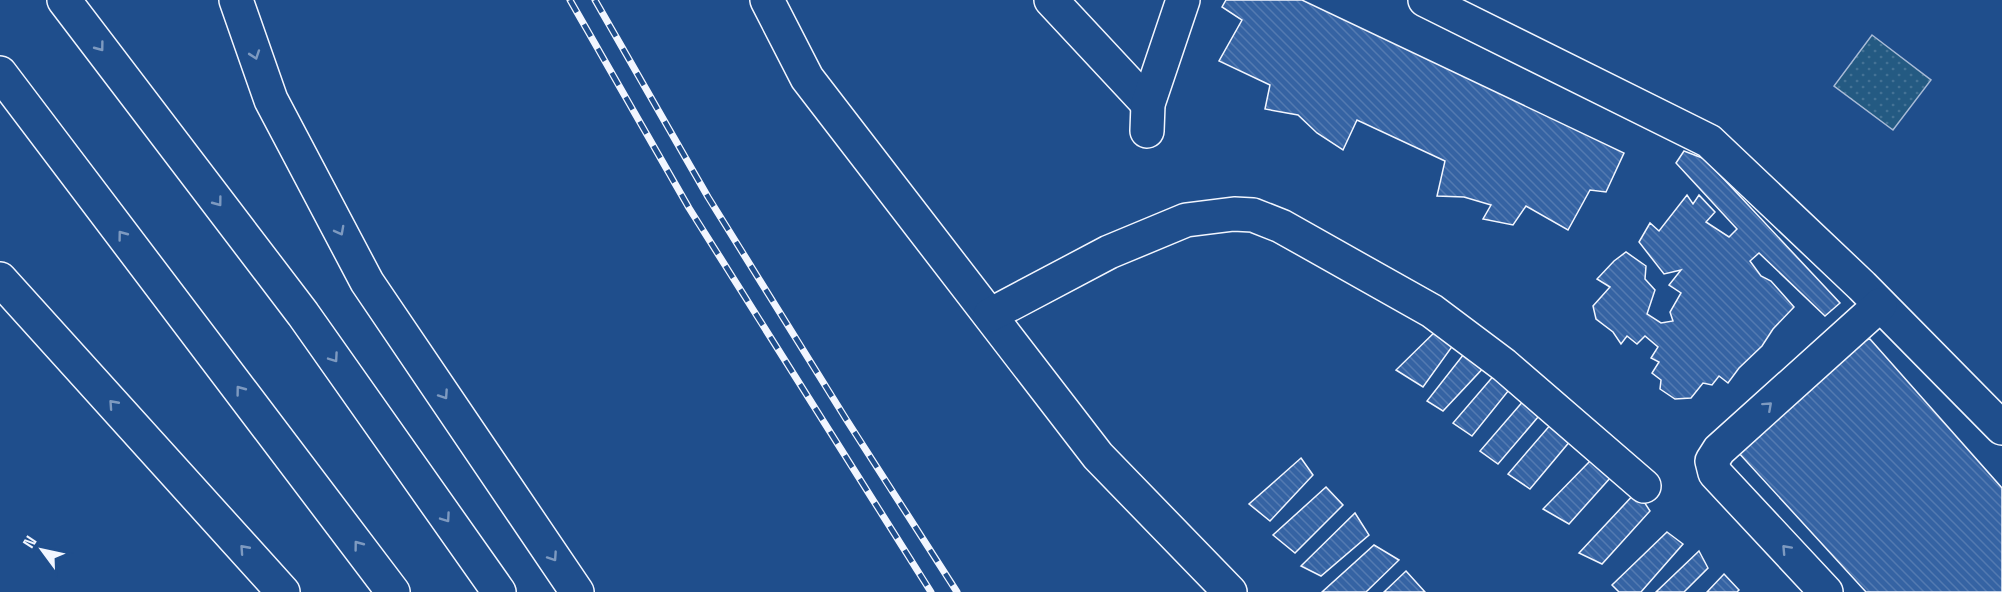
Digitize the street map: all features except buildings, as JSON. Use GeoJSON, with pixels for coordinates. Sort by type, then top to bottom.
{"type":"FeatureCollection","features":[{"type":"Feature","properties":{"kind":"main road"},"geometry":{"type":"LineString","coordinates":[[64,0],[303,314],[499,592]]}},
{"type":"Feature","properties":{"kind":"main road"},"geometry":{"type":"LineString","coordinates":[[236,0],[271,100],[367,282],[577,592]]}},
{"type":"Feature","properties":{"kind":"main road"},"geometry":{"type":"LineString","coordinates":[[767,0],[807,78],[1098,456],[1230,592]]}},
{"type":"Feature","properties":{"kind":"main road"},"geometry":{"type":"LineString","coordinates":[[1051,0],[1148,117],[1183,0]]}},
{"type":"Feature","properties":{"kind":"main road"},"geometry":{"type":"LineString","coordinates":[[1425,0],[1709,141],[1880,305],[2002,428]]}},
{"type":"Feature","properties":{"kind":"main road"},"geometry":{"type":"LineString","coordinates":[[0,73],[393,592]]}},
{"type":"Feature","properties":{"kind":"main road"},"geometry":{"type":"LineString","coordinates":[[990,315],[1109,252],[1186,220],[1234,214],[1253,215],[1281,226],[1432,311],[1504,365],[1644,486]]}},
{"type":"Feature","properties":{"kind":"main road"},"geometry":{"type":"LineString","coordinates":[[0,279],[283,592]]}},
{"type":"Feature","properties":{"kind":"main road"},"geometry":{"type":"LineString","coordinates":[[1826,592],[1715,473],[1713,461],[1719,450],[1880,305]]}},
{"type":"Feature","properties":{"kind":"shaded area"},"geometry":{"type":"Polygon","coordinates":[[[1872,35],[1931,80],[1893,130],[1834,86],[1872,35]]]}},
{"type":"Feature","properties":{"kind":"railway"},"geometry":{"type":"LineString","coordinates":[[570,0],[689,208],[931,592]]}},
{"type":"Feature","properties":{"kind":"railway"},"geometry":{"type":"LineString","coordinates":[[595,0],[708,197],[957,592]]}}]}
